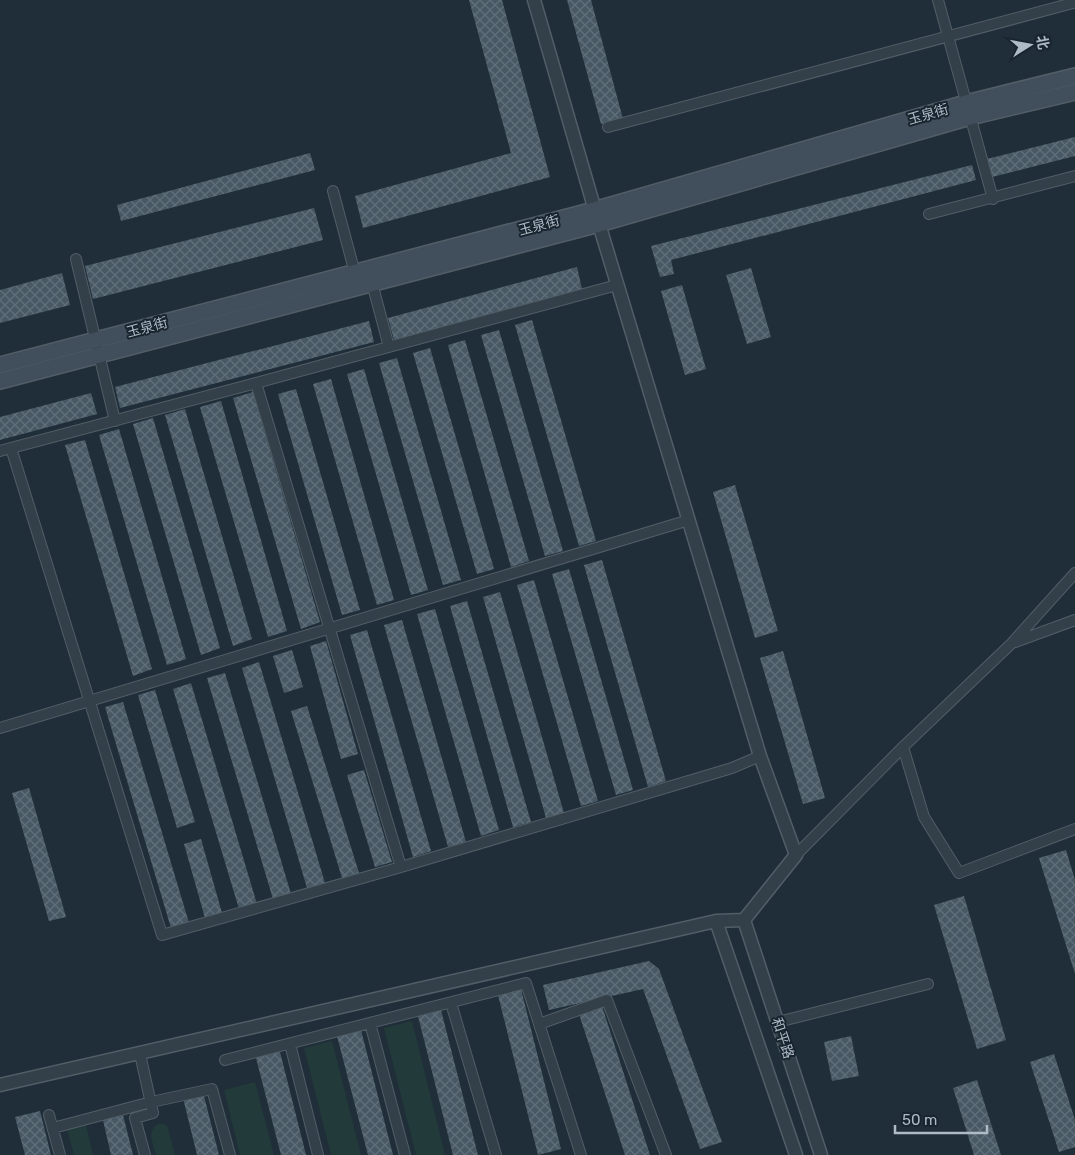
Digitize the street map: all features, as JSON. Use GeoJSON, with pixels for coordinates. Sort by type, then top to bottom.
{"type":"FeatureCollection","features":[{"type":"Feature","properties":{"kind":"main road","name":"玉泉街"},"geometry":{"type":"LineString","coordinates":[[0,381],[98,348],[362,281],[596,217],[968,110],[1075,76]]}},
{"type":"Feature","properties":{"kind":"main road","name":"玉泉街"},"geometry":{"type":"LineString","coordinates":[[968,110],[1075,92]]}},
{"type":"Feature","properties":{"kind":"main road","name":"玉泉街"},"geometry":{"type":"LineString","coordinates":[[362,281],[596,217]]}},
{"type":"Feature","properties":{"kind":"main road","name":"玉泉街"},"geometry":{"type":"LineString","coordinates":[[0,365],[98,348]]}},
{"type":"Feature","properties":{"kind":"street"},"geometry":{"type":"LineString","coordinates":[[534,0],[596,217],[760,756],[796,855]]}},
{"type":"Feature","properties":{"kind":"street"},"geometry":{"type":"LineString","coordinates":[[938,0],[993,199]]}},
{"type":"Feature","properties":{"kind":"street"},"geometry":{"type":"LineString","coordinates":[[608,127],[1073,3],[1072,0]]}},
{"type":"Feature","properties":{"kind":"street"},"geometry":{"type":"LineString","coordinates":[[929,214],[993,199],[1075,176]]}},
{"type":"Feature","properties":{"kind":"street"},"geometry":{"type":"LineString","coordinates":[[333,191],[362,281],[389,347]]}},
{"type":"Feature","properties":{"kind":"street"},"geometry":{"type":"LineString","coordinates":[[76,259],[115,420]]}},
{"type":"Feature","properties":{"kind":"street"},"geometry":{"type":"LineString","coordinates":[[0,451],[617,285]]}},
{"type":"Feature","properties":{"kind":"street"},"geometry":{"type":"LineString","coordinates":[[256,383],[328,629],[401,867]]}},
{"type":"Feature","properties":{"kind":"street"},"geometry":{"type":"LineString","coordinates":[[11,448],[88,702],[162,935],[401,867],[732,768],[760,756]]}},
{"type":"Feature","properties":{"kind":"street"},"geometry":{"type":"LineString","coordinates":[[0,728],[688,520]]}},
{"type":"Feature","properties":{"kind":"street"},"geometry":{"type":"LineString","coordinates":[[0,1086],[716,921],[744,920],[796,855],[903,747],[1012,642],[1075,573]]}},
{"type":"Feature","properties":{"kind":"street"},"geometry":{"type":"LineString","coordinates":[[1012,642],[1075,620]]}},
{"type":"Feature","properties":{"kind":"street"},"geometry":{"type":"LineString","coordinates":[[903,747],[924,817],[959,873],[1075,829]]}},
{"type":"Feature","properties":{"kind":"street","name":"和平路"},"geometry":{"type":"LineString","coordinates":[[744,920],[822,1155]]}},
{"type":"Feature","properties":{"kind":"street","name":"和平路"},"geometry":{"type":"LineString","coordinates":[[716,921],[796,1155]]}},
{"type":"Feature","properties":{"kind":"street"},"geometry":{"type":"LineString","coordinates":[[225,1060],[526,983],[581,1155]]}},
{"type":"Feature","properties":{"kind":"street"},"geometry":{"type":"LineString","coordinates":[[778,1022],[928,984]]}},
{"type":"Feature","properties":{"kind":"street"},"geometry":{"type":"LineString","coordinates":[[539,1024],[607,1000],[666,1155]]}},
{"type":"Feature","properties":{"kind":"street"},"geometry":{"type":"LineString","coordinates":[[450,1003],[496,1155]]}},
{"type":"Feature","properties":{"kind":"street"},"geometry":{"type":"LineString","coordinates":[[370,1023],[405,1155]]}},
{"type":"Feature","properties":{"kind":"street"},"geometry":{"type":"LineString","coordinates":[[290,1044],[318,1155]]}},
{"type":"Feature","properties":{"kind":"street"},"geometry":{"type":"LineString","coordinates":[[140,1054],[153,1113],[135,1118],[144,1155]]}},
{"type":"Feature","properties":{"kind":"street"},"geometry":{"type":"LineString","coordinates":[[53,1128],[151,1102],[212,1089],[230,1155]]}},
{"type":"Feature","properties":{"kind":"street"},"geometry":{"type":"LineString","coordinates":[[50,1115],[60,1155]]}},
{"type":"Feature","properties":{"kind":"green space"},"geometry":{"type":"Polygon","coordinates":[[[412,1021],[445,1155],[416,1155],[384,1028],[412,1021]]]}},
{"type":"Feature","properties":{"kind":"green space"},"geometry":{"type":"Polygon","coordinates":[[[332,1041],[361,1155],[331,1155],[304,1048],[332,1041]]]}},
{"type":"Feature","properties":{"kind":"green space"},"geometry":{"type":"Polygon","coordinates":[[[255,1082],[274,1155],[240,1155],[224,1090],[255,1082]]]}},
{"type":"Feature","properties":{"kind":"green space"},"geometry":{"type":"Polygon","coordinates":[[[158,1124],[165,1124],[168,1128],[175,1155],[156,1155],[151,1134],[154,1127],[158,1124]]]}},
{"type":"Feature","properties":{"kind":"green space"},"geometry":{"type":"Polygon","coordinates":[[[86,1125],[93,1155],[74,1155],[67,1129],[86,1125]]]}},
{"type":"Feature","properties":{"kind":"building"},"geometry":{"type":"Polygon","coordinates":[[[469,0],[502,0],[550,177],[363,228],[355,196],[511,153],[469,0]]]}},
{"type":"Feature","properties":{"kind":"building"},"geometry":{"type":"Polygon","coordinates":[[[567,0],[591,0],[623,119],[601,124],[567,0]]]}},
{"type":"Feature","properties":{"kind":"building"},"geometry":{"type":"Polygon","coordinates":[[[1075,137],[1075,156],[992,177],[987,159],[1075,137]]]}},
{"type":"Feature","properties":{"kind":"building"},"geometry":{"type":"Polygon","coordinates":[[[310,153],[315,170],[121,221],[117,205],[310,153]]]}},
{"type":"Feature","properties":{"kind":"building"},"geometry":{"type":"Polygon","coordinates":[[[972,165],[976,180],[671,260],[674,274],[660,277],[651,246],[972,165]]]}},
{"type":"Feature","properties":{"kind":"building"},"geometry":{"type":"Polygon","coordinates":[[[314,208],[323,240],[93,299],[85,266],[314,208]]]}},
{"type":"Feature","properties":{"kind":"building"},"geometry":{"type":"Polygon","coordinates":[[[577,267],[582,289],[394,340],[388,318],[577,267]]]}},
{"type":"Feature","properties":{"kind":"building"},"geometry":{"type":"Polygon","coordinates":[[[751,268],[771,337],[747,344],[726,275],[751,268]]]}},
{"type":"Feature","properties":{"kind":"building"},"geometry":{"type":"Polygon","coordinates":[[[62,273],[70,305],[0,323],[0,290],[62,273]]]}},
{"type":"Feature","properties":{"kind":"building"},"geometry":{"type":"Polygon","coordinates":[[[682,285],[706,369],[685,375],[661,291],[682,285]]]}},
{"type":"Feature","properties":{"kind":"building"},"geometry":{"type":"Polygon","coordinates":[[[532,320],[596,541],[579,546],[515,325],[532,320]]]}},
{"type":"Feature","properties":{"kind":"building"},"geometry":{"type":"Polygon","coordinates":[[[369,321],[374,342],[120,408],[115,387],[369,321]]]}},
{"type":"Feature","properties":{"kind":"building"},"geometry":{"type":"Polygon","coordinates":[[[499,330],[563,551],[545,556],[481,335],[499,330]]]}},
{"type":"Feature","properties":{"kind":"building"},"geometry":{"type":"Polygon","coordinates":[[[465,340],[529,561],[511,567],[448,345],[465,340]]]}},
{"type":"Feature","properties":{"kind":"building"},"geometry":{"type":"Polygon","coordinates":[[[430,348],[494,569],[477,574],[413,353],[430,348]]]}},
{"type":"Feature","properties":{"kind":"building"},"geometry":{"type":"Polygon","coordinates":[[[397,358],[461,580],[443,585],[379,363],[397,358]]]}},
{"type":"Feature","properties":{"kind":"building"},"geometry":{"type":"Polygon","coordinates":[[[364,369],[428,590],[411,595],[347,374],[364,369]]]}},
{"type":"Feature","properties":{"kind":"building"},"geometry":{"type":"Polygon","coordinates":[[[331,379],[394,600],[377,605],[313,384],[331,379]]]}},
{"type":"Feature","properties":{"kind":"building"},"geometry":{"type":"Polygon","coordinates":[[[296,389],[360,610],[342,615],[278,394],[296,389]]]}},
{"type":"Feature","properties":{"kind":"building"},"geometry":{"type":"Polygon","coordinates":[[[253,392],[320,622],[301,629],[233,398],[253,392]]]}},
{"type":"Feature","properties":{"kind":"building"},"geometry":{"type":"Polygon","coordinates":[[[91,393],[97,414],[0,440],[0,417],[91,393]]]}},
{"type":"Feature","properties":{"kind":"building"},"geometry":{"type":"Polygon","coordinates":[[[221,401],[287,631],[268,637],[200,407],[221,401]]]}},
{"type":"Feature","properties":{"kind":"building"},"geometry":{"type":"Polygon","coordinates":[[[185,409],[252,639],[233,646],[165,415],[185,409]]]}},
{"type":"Feature","properties":{"kind":"building"},"geometry":{"type":"Polygon","coordinates":[[[153,418],[220,648],[201,655],[133,424],[153,418]]]}},
{"type":"Feature","properties":{"kind":"building"},"geometry":{"type":"Polygon","coordinates":[[[119,429],[186,659],[167,665],[99,435],[119,429]]]}},
{"type":"Feature","properties":{"kind":"building"},"geometry":{"type":"Polygon","coordinates":[[[85,440],[152,669],[133,676],[65,445],[85,440]]]}},
{"type":"Feature","properties":{"kind":"building"},"geometry":{"type":"Polygon","coordinates":[[[735,485],[778,631],[755,638],[713,492],[735,485]]]}},
{"type":"Feature","properties":{"kind":"building"},"geometry":{"type":"Polygon","coordinates":[[[602,560],[666,781],[648,787],[584,565],[602,560]]]}},
{"type":"Feature","properties":{"kind":"building"},"geometry":{"type":"Polygon","coordinates":[[[569,569],[633,790],[616,795],[552,574],[569,569]]]}},
{"type":"Feature","properties":{"kind":"building"},"geometry":{"type":"Polygon","coordinates":[[[534,580],[598,801],[581,806],[517,585],[534,580]]]}},
{"type":"Feature","properties":{"kind":"building"},"geometry":{"type":"Polygon","coordinates":[[[500,592],[564,813],[546,818],[483,597],[500,592]]]}},
{"type":"Feature","properties":{"kind":"building"},"geometry":{"type":"Polygon","coordinates":[[[467,601],[531,822],[513,827],[450,606],[467,601]]]}},
{"type":"Feature","properties":{"kind":"building"},"geometry":{"type":"Polygon","coordinates":[[[435,609],[499,830],[481,836],[417,614],[435,609]]]}},
{"type":"Feature","properties":{"kind":"building"},"geometry":{"type":"Polygon","coordinates":[[[402,620],[466,842],[448,847],[384,625],[402,620]]]}},
{"type":"Feature","properties":{"kind":"building"},"geometry":{"type":"Polygon","coordinates":[[[367,630],[431,851],[413,857],[350,635],[367,630]]]}},
{"type":"Feature","properties":{"kind":"building"},"geometry":{"type":"Polygon","coordinates":[[[326,641],[358,754],[341,759],[310,646],[326,641]]]}},
{"type":"Feature","properties":{"kind":"building"},"geometry":{"type":"Polygon","coordinates":[[[292,650],[303,687],[284,693],[273,656],[292,650]]]}},
{"type":"Feature","properties":{"kind":"building"},"geometry":{"type":"Polygon","coordinates":[[[783,651],[825,798],[803,804],[760,658],[783,651]]]}},
{"type":"Feature","properties":{"kind":"building"},"geometry":{"type":"Polygon","coordinates":[[[259,662],[325,883],[307,888],[242,668],[259,662]]]}},
{"type":"Feature","properties":{"kind":"building"},"geometry":{"type":"Polygon","coordinates":[[[225,673],[291,894],[273,899],[207,678],[225,673]]]}},
{"type":"Feature","properties":{"kind":"building"},"geometry":{"type":"Polygon","coordinates":[[[191,683],[257,904],[239,909],[173,689],[191,683]]]}},
{"type":"Feature","properties":{"kind":"building"},"geometry":{"type":"Polygon","coordinates":[[[155,690],[195,822],[177,828],[138,695],[155,690]]]}},
{"type":"Feature","properties":{"kind":"building"},"geometry":{"type":"Polygon","coordinates":[[[123,702],[189,923],[171,928],[105,707],[123,702]]]}},
{"type":"Feature","properties":{"kind":"building"},"geometry":{"type":"Polygon","coordinates":[[[307,706],[359,873],[342,878],[291,711],[307,706]]]}},
{"type":"Feature","properties":{"kind":"building"},"geometry":{"type":"Polygon","coordinates":[[[364,770],[392,862],[375,867],[347,775],[364,770]]]}},
{"type":"Feature","properties":{"kind":"building"},"geometry":{"type":"Polygon","coordinates":[[[29,788],[66,917],[49,921],[12,793],[29,788]]]}},
{"type":"Feature","properties":{"kind":"building"},"geometry":{"type":"Polygon","coordinates":[[[201,839],[222,913],[205,918],[184,844],[201,839]]]}},
{"type":"Feature","properties":{"kind":"building"},"geometry":{"type":"Polygon","coordinates":[[[1066,850],[1075,880],[1075,974],[1039,858],[1066,850]]]}},
{"type":"Feature","properties":{"kind":"building"},"geometry":{"type":"Polygon","coordinates":[[[964,896],[1006,1040],[977,1049],[934,905],[964,896]]]}},
{"type":"Feature","properties":{"kind":"building"},"geometry":{"type":"Polygon","coordinates":[[[649,961],[659,969],[722,1142],[700,1149],[643,989],[549,1010],[543,985],[649,961]]]}},
{"type":"Feature","properties":{"kind":"building"},"geometry":{"type":"Polygon","coordinates":[[[521,989],[561,1149],[538,1155],[498,995],[521,989]]]}},
{"type":"Feature","properties":{"kind":"building"},"geometry":{"type":"Polygon","coordinates":[[[602,1006],[650,1155],[625,1155],[579,1014],[602,1006]]]}},
{"type":"Feature","properties":{"kind":"building"},"geometry":{"type":"Polygon","coordinates":[[[441,1010],[478,1155],[453,1155],[418,1016],[441,1010]]]}},
{"type":"Feature","properties":{"kind":"building"},"geometry":{"type":"Polygon","coordinates":[[[361,1030],[393,1155],[368,1155],[337,1036],[361,1030]]]}},
{"type":"Feature","properties":{"kind":"building"},"geometry":{"type":"Polygon","coordinates":[[[851,1036],[859,1076],[832,1081],[824,1042],[851,1036]]]}},
{"type":"Feature","properties":{"kind":"building"},"geometry":{"type":"Polygon","coordinates":[[[279,1048],[306,1155],[281,1155],[255,1054],[279,1048]]]}},
{"type":"Feature","properties":{"kind":"building"},"geometry":{"type":"Polygon","coordinates":[[[1054,1054],[1075,1120],[1075,1147],[1059,1152],[1030,1062],[1054,1054]]]}},
{"type":"Feature","properties":{"kind":"building"},"geometry":{"type":"Polygon","coordinates":[[[977,1080],[1001,1155],[974,1155],[953,1088],[977,1080]]]}},
{"type":"Feature","properties":{"kind":"building"},"geometry":{"type":"Polygon","coordinates":[[[203,1092],[219,1155],[197,1155],[183,1098],[203,1092]]]}},
{"type":"Feature","properties":{"kind":"building"},"geometry":{"type":"Polygon","coordinates":[[[40,1111],[51,1155],[25,1155],[15,1117],[40,1111]]]}},
{"type":"Feature","properties":{"kind":"building"},"geometry":{"type":"Polygon","coordinates":[[[123,1115],[133,1155],[111,1155],[103,1120],[123,1115]]]}}]}
